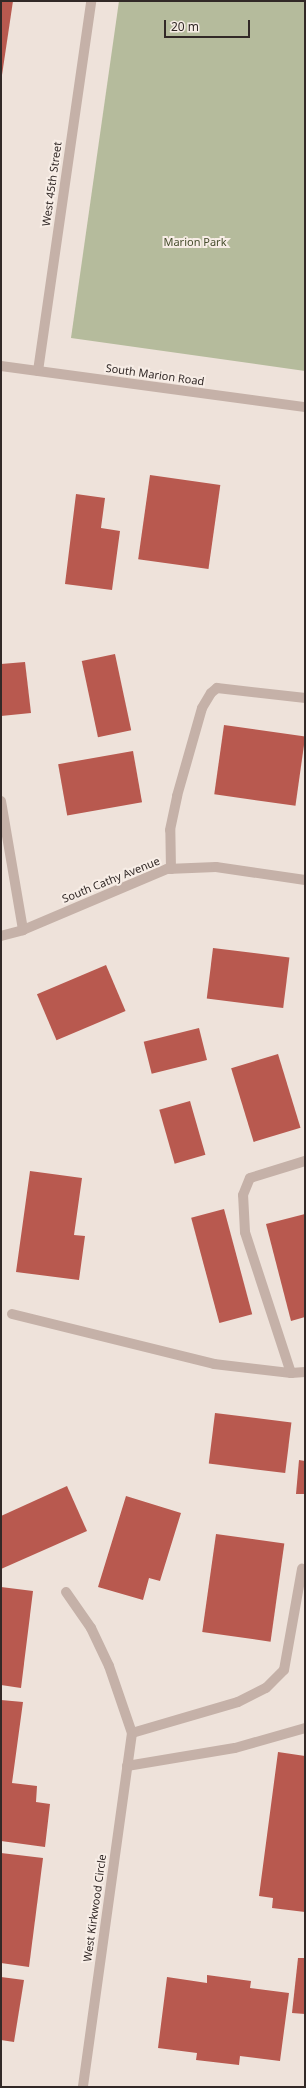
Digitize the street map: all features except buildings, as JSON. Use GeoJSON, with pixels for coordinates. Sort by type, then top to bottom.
{"type":"FeatureCollection","features":[{"type":"Feature","properties":{"kind":"street","name":"West 45th Street"},"geometry":{"type":"LineString","coordinates":[[38,371],[91,1]]}},
{"type":"Feature","properties":{"kind":"street","name":"South Marion Road"},"geometry":{"type":"LineString","coordinates":[[1,366],[305,407]]}},
{"type":"Feature","properties":{"kind":"street"},"geometry":{"type":"LineString","coordinates":[[171,869],[170,830],[176,796],[202,708],[211,693],[217,688],[305,698]]}},
{"type":"Feature","properties":{"kind":"street"},"geometry":{"type":"LineString","coordinates":[[1,801],[23,930]]}},
{"type":"Feature","properties":{"kind":"street","name":"South Cathy Avenue"},"geometry":{"type":"LineString","coordinates":[[1,936],[23,930],[171,869],[216,867],[305,880]]}},
{"type":"Feature","properties":{"kind":"street"},"geometry":{"type":"LineString","coordinates":[[290,1373],[245,1232],[243,1195],[250,1178],[305,1161]]}},
{"type":"Feature","properties":{"kind":"street"},"geometry":{"type":"LineString","coordinates":[[12,1314],[214,1364],[290,1373],[305,1372]]}},
{"type":"Feature","properties":{"kind":"street"},"geometry":{"type":"LineString","coordinates":[[66,1592],[90,1628],[109,1666],[132,1733],[238,1702],[266,1688],[284,1670],[302,1569]]}},
{"type":"Feature","properties":{"kind":"street"},"geometry":{"type":"LineString","coordinates":[[127,1766],[235,1748],[305,1728]]}},
{"type":"Feature","properties":{"kind":"street","name":"West Kirkwood Circle"},"geometry":{"type":"LineString","coordinates":[[83,2087],[132,1733]]}},
{"type":"Feature","properties":{"kind":"green space","name":"Marion Park"},"geometry":{"type":"Polygon","coordinates":[[[119,1],[305,1],[305,371],[71,338],[119,1]]]}}]}
